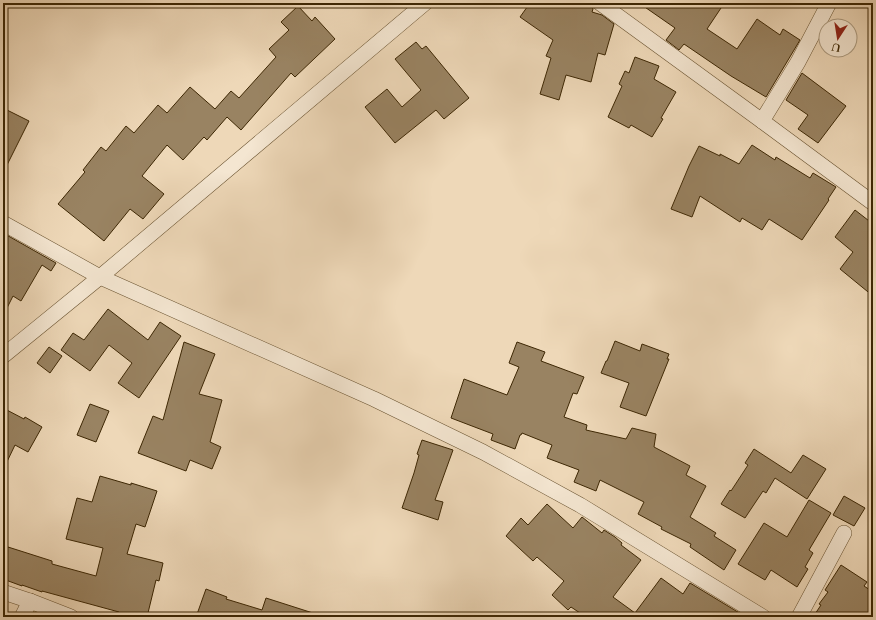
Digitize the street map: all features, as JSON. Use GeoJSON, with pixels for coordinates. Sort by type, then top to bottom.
{"type":"FeatureCollection","features":[{"type":"Feature","properties":{"kind":"street"},"geometry":{"type":"LineString","coordinates":[[3,356],[100,277],[424,3]]}},
{"type":"Feature","properties":{"kind":"street"},"geometry":{"type":"LineString","coordinates":[[600,3],[873,203]]}},
{"type":"Feature","properties":{"kind":"street"},"geometry":{"type":"LineString","coordinates":[[762,121],[798,62],[829,3]]}},
{"type":"Feature","properties":{"kind":"street"},"geometry":{"type":"LineString","coordinates":[[3,222],[100,277],[374,399],[483,452],[580,505],[763,617]]}},
{"type":"Feature","properties":{"kind":"street"},"geometry":{"type":"LineString","coordinates":[[798,617],[844,533]]}},
{"type":"Feature","properties":{"kind":"street"},"geometry":{"type":"LineString","coordinates":[[3,592],[71,617]]}},
{"type":"Feature","properties":{"kind":"street"},"geometry":{"type":"LineString","coordinates":[[22,617],[30,601]]}},
{"type":"Feature","properties":{"kind":"building"},"geometry":{"type":"Polygon","coordinates":[[[530,3],[591,3],[593,9],[592,12],[602,15],[614,24],[605,55],[598,53],[591,82],[566,75],[559,100],[540,94],[551,58],[546,56],[553,40],[520,17],[530,3]]]}},
{"type":"Feature","properties":{"kind":"building"},"geometry":{"type":"Polygon","coordinates":[[[639,3],[713,3],[721,8],[707,29],[737,49],[757,19],[780,35],[783,29],[800,40],[766,97],[731,76],[684,44],[679,50],[666,40],[675,28],[639,3]]]}},
{"type":"Feature","properties":{"kind":"building"},"geometry":{"type":"Polygon","coordinates":[[[298,6],[312,21],[315,17],[335,39],[295,77],[291,73],[241,130],[227,117],[207,140],[204,137],[183,160],[167,145],[142,176],[164,194],[143,219],[130,209],[104,241],[58,204],[85,172],[83,170],[101,147],[106,151],[126,126],[134,133],[158,105],[167,113],[190,87],[215,109],[231,91],[239,98],[276,57],[269,49],[289,30],[281,22],[298,6]]]}},
{"type":"Feature","properties":{"kind":"building"},"geometry":{"type":"Polygon","coordinates":[[[416,42],[422,49],[426,46],[469,98],[444,119],[436,110],[395,143],[365,107],[387,89],[402,107],[421,90],[395,59],[416,42]]]}},
{"type":"Feature","properties":{"kind":"building"},"geometry":{"type":"Polygon","coordinates":[[[635,57],[659,66],[654,79],[676,92],[661,118],[663,119],[652,137],[631,125],[629,128],[608,117],[622,86],[619,84],[625,71],[629,73],[635,57]]]}},
{"type":"Feature","properties":{"kind":"building"},"geometry":{"type":"Polygon","coordinates":[[[802,73],[846,106],[818,143],[798,129],[808,115],[786,100],[802,73]]]}},
{"type":"Feature","properties":{"kind":"building"},"geometry":{"type":"Polygon","coordinates":[[[3,108],[29,121],[3,173],[3,108]]]}},
{"type":"Feature","properties":{"kind":"building"},"geometry":{"type":"Polygon","coordinates":[[[752,145],[775,160],[776,157],[810,178],[813,173],[836,187],[802,240],[769,219],[762,230],[742,218],[740,222],[700,196],[692,217],[671,209],[699,146],[720,156],[720,154],[739,164],[752,145]]]}},
{"type":"Feature","properties":{"kind":"building"},"geometry":{"type":"Polygon","coordinates":[[[855,210],[873,224],[873,296],[840,269],[853,252],[835,237],[855,210]]]}},
{"type":"Feature","properties":{"kind":"building"},"geometry":{"type":"Polygon","coordinates":[[[3,233],[56,263],[51,271],[42,265],[21,301],[13,296],[3,316],[3,233]]]}},
{"type":"Feature","properties":{"kind":"building"},"geometry":{"type":"Polygon","coordinates":[[[108,309],[148,340],[160,322],[181,336],[139,398],[118,383],[132,363],[109,345],[90,371],[61,350],[73,333],[84,340],[108,309]]]}},
{"type":"Feature","properties":{"kind":"building"},"geometry":{"type":"Polygon","coordinates":[[[615,341],[640,351],[642,344],[669,354],[667,359],[669,359],[646,416],[620,407],[629,383],[601,373],[615,341]]]}},
{"type":"Feature","properties":{"kind":"building"},"geometry":{"type":"Polygon","coordinates":[[[184,342],[215,354],[199,394],[222,400],[210,442],[221,447],[212,469],[190,460],[186,471],[138,453],[153,416],[163,420],[184,342]]]}},
{"type":"Feature","properties":{"kind":"building"},"geometry":{"type":"Polygon","coordinates":[[[517,342],[545,352],[541,361],[584,377],[577,394],[573,393],[564,417],[587,425],[586,430],[626,439],[632,428],[656,434],[654,447],[690,466],[686,475],[706,486],[690,517],[716,533],[714,536],[736,550],[724,570],[690,547],[691,544],[661,529],[662,527],[638,514],[644,502],[600,480],[596,491],[574,482],[579,470],[547,458],[552,445],[522,433],[515,449],[491,440],[493,434],[451,418],[464,379],[507,395],[519,367],[509,363],[517,342]]]}},
{"type":"Feature","properties":{"kind":"building"},"geometry":{"type":"Polygon","coordinates":[[[49,347],[62,356],[50,373],[37,363],[49,347]]]}},
{"type":"Feature","properties":{"kind":"building"},"geometry":{"type":"Polygon","coordinates":[[[90,404],[109,411],[96,442],[77,435],[90,404]]]}},
{"type":"Feature","properties":{"kind":"building"},"geometry":{"type":"Polygon","coordinates":[[[3,408],[24,419],[25,417],[42,427],[28,452],[15,445],[3,470],[3,408]]]}},
{"type":"Feature","properties":{"kind":"building"},"geometry":{"type":"Polygon","coordinates":[[[422,440],[453,450],[435,500],[443,502],[438,520],[402,508],[414,473],[419,455],[417,454],[422,440]]]}},
{"type":"Feature","properties":{"kind":"building"},"geometry":{"type":"Polygon","coordinates":[[[754,449],[791,473],[803,455],[826,469],[807,499],[775,478],[766,493],[763,491],[745,518],[721,504],[748,465],[745,463],[754,449]]]}},
{"type":"Feature","properties":{"kind":"building"},"geometry":{"type":"Polygon","coordinates":[[[100,476],[157,491],[145,527],[136,524],[127,554],[163,563],[159,581],[156,580],[147,617],[137,617],[119,613],[42,592],[3,579],[3,560],[8,547],[52,561],[52,564],[96,576],[103,548],[66,539],[77,498],[92,502],[100,476]]]}},
{"type":"Feature","properties":{"kind":"building"},"geometry":{"type":"Polygon","coordinates":[[[844,496],[865,508],[854,526],[833,515],[844,496]]]}},
{"type":"Feature","properties":{"kind":"building"},"geometry":{"type":"Polygon","coordinates":[[[809,500],[831,513],[809,550],[813,553],[805,567],[808,569],[797,587],[771,570],[765,580],[738,564],[764,523],[787,537],[809,500]]]}},
{"type":"Feature","properties":{"kind":"building"},"geometry":{"type":"Polygon","coordinates":[[[547,504],[573,528],[582,517],[602,533],[604,530],[615,537],[622,543],[621,545],[641,560],[613,597],[635,613],[661,578],[683,594],[690,583],[746,617],[586,617],[571,607],[568,610],[552,595],[564,581],[537,557],[533,561],[506,536],[521,518],[528,525],[547,504]]]}},
{"type":"Feature","properties":{"kind":"building"},"geometry":{"type":"Polygon","coordinates":[[[841,565],[867,582],[864,586],[873,592],[873,617],[813,617],[821,605],[819,604],[828,592],[825,590],[841,565]]]}},
{"type":"Feature","properties":{"kind":"building"},"geometry":{"type":"Polygon","coordinates":[[[206,589],[227,597],[226,599],[262,610],[266,598],[316,614],[316,617],[196,617],[206,589]]]}}]}
